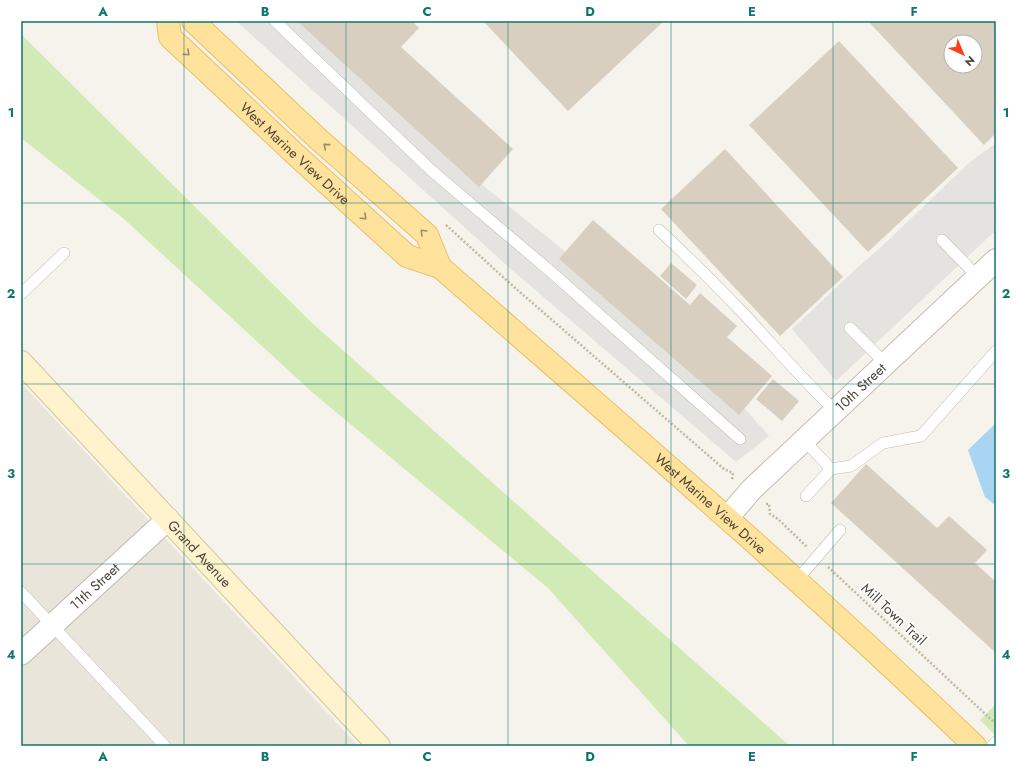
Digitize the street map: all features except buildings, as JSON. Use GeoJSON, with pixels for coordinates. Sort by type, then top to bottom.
{"type":"FeatureCollection","features":[{"type":"Feature","properties":{"kind":"main road","name":"West Marine View Drive"},"geometry":{"type":"LineString","coordinates":[[168,21],[170,37],[407,256],[440,267],[854,631],[975,746]]}},
{"type":"Feature","properties":{"kind":"main road","name":"West Marine View Drive"},"geometry":{"type":"LineString","coordinates":[[193,21],[316,137],[427,235],[440,267]]}},
{"type":"Feature","properties":{"kind":"street","name":"10th Street"},"geometry":{"type":"LineString","coordinates":[[727,518],[752,489],[996,260]]}},
{"type":"Feature","properties":{"kind":"street","name":"Grand Avenue"},"geometry":{"type":"LineString","coordinates":[[21,362],[379,746]]}},
{"type":"Feature","properties":{"kind":"street","name":"11th Street"},"geometry":{"type":"LineString","coordinates":[[21,654],[168,519]]}},
{"type":"Feature","properties":{"kind":"lane"},"geometry":{"type":"LineString","coordinates":[[274,21],[432,171],[550,271],[740,439]]}},
{"type":"Feature","properties":{"kind":"lane"},"geometry":{"type":"LineString","coordinates":[[659,230],[696,264],[835,412]]}},
{"type":"Feature","properties":{"kind":"lane"},"geometry":{"type":"LineString","coordinates":[[942,240],[978,277]]}},
{"type":"Feature","properties":{"kind":"lane"},"geometry":{"type":"LineString","coordinates":[[21,294],[64,253]]}},
{"type":"Feature","properties":{"kind":"lane"},"geometry":{"type":"LineString","coordinates":[[850,328],[886,364]]}},
{"type":"Feature","properties":{"kind":"lane"},"geometry":{"type":"LineString","coordinates":[[806,496],[831,469],[851,466],[883,443],[921,436],[996,351]]}},
{"type":"Feature","properties":{"kind":"lane"},"geometry":{"type":"LineString","coordinates":[[804,440],[831,469]]}},
{"type":"Feature","properties":{"kind":"lane"},"geometry":{"type":"LineString","coordinates":[[797,580],[840,530]]}},
{"type":"Feature","properties":{"kind":"lane"},"geometry":{"type":"LineString","coordinates":[[21,592],[165,746]]}},
{"type":"Feature","properties":{"kind":"lane"},"geometry":{"type":"LineString","coordinates":[[992,746],[996,742]]}},
{"type":"Feature","properties":{"kind":"path"},"geometry":{"type":"LineString","coordinates":[[446,224],[514,287],[724,469],[733,473],[732,481]]}},
{"type":"Feature","properties":{"kind":"path","name":"Mill Town Trail"},"geometry":{"type":"LineString","coordinates":[[766,504],[769,504],[770,514],[778,519],[996,724]]}},
{"type":"Feature","properties":{"kind":"shaded area"},"geometry":{"type":"Polygon","coordinates":[[[236,21],[304,21],[485,187],[567,253],[747,411],[769,436],[736,462],[513,271],[236,21]]]}},
{"type":"Feature","properties":{"kind":"shaded area"},"geometry":{"type":"Polygon","coordinates":[[[996,143],[996,230],[836,381],[792,329],[970,162],[996,143]]]}},
{"type":"Feature","properties":{"kind":"shaded area"},"geometry":{"type":"Polygon","coordinates":[[[21,383],[358,746],[21,746],[21,383]]]}},
{"type":"Feature","properties":{"kind":"green space"},"geometry":{"type":"Polygon","coordinates":[[[21,34],[311,322],[790,746],[689,746],[548,588],[313,393],[124,219],[21,138],[21,34]]]}},
{"type":"Feature","properties":{"kind":"green space"},"geometry":{"type":"Polygon","coordinates":[[[996,704],[996,736],[980,720],[996,704]]]}},
{"type":"Feature","properties":{"kind":"water"},"geometry":{"type":"Polygon","coordinates":[[[996,423],[996,506],[985,497],[968,450],[996,423]]]}}]}
